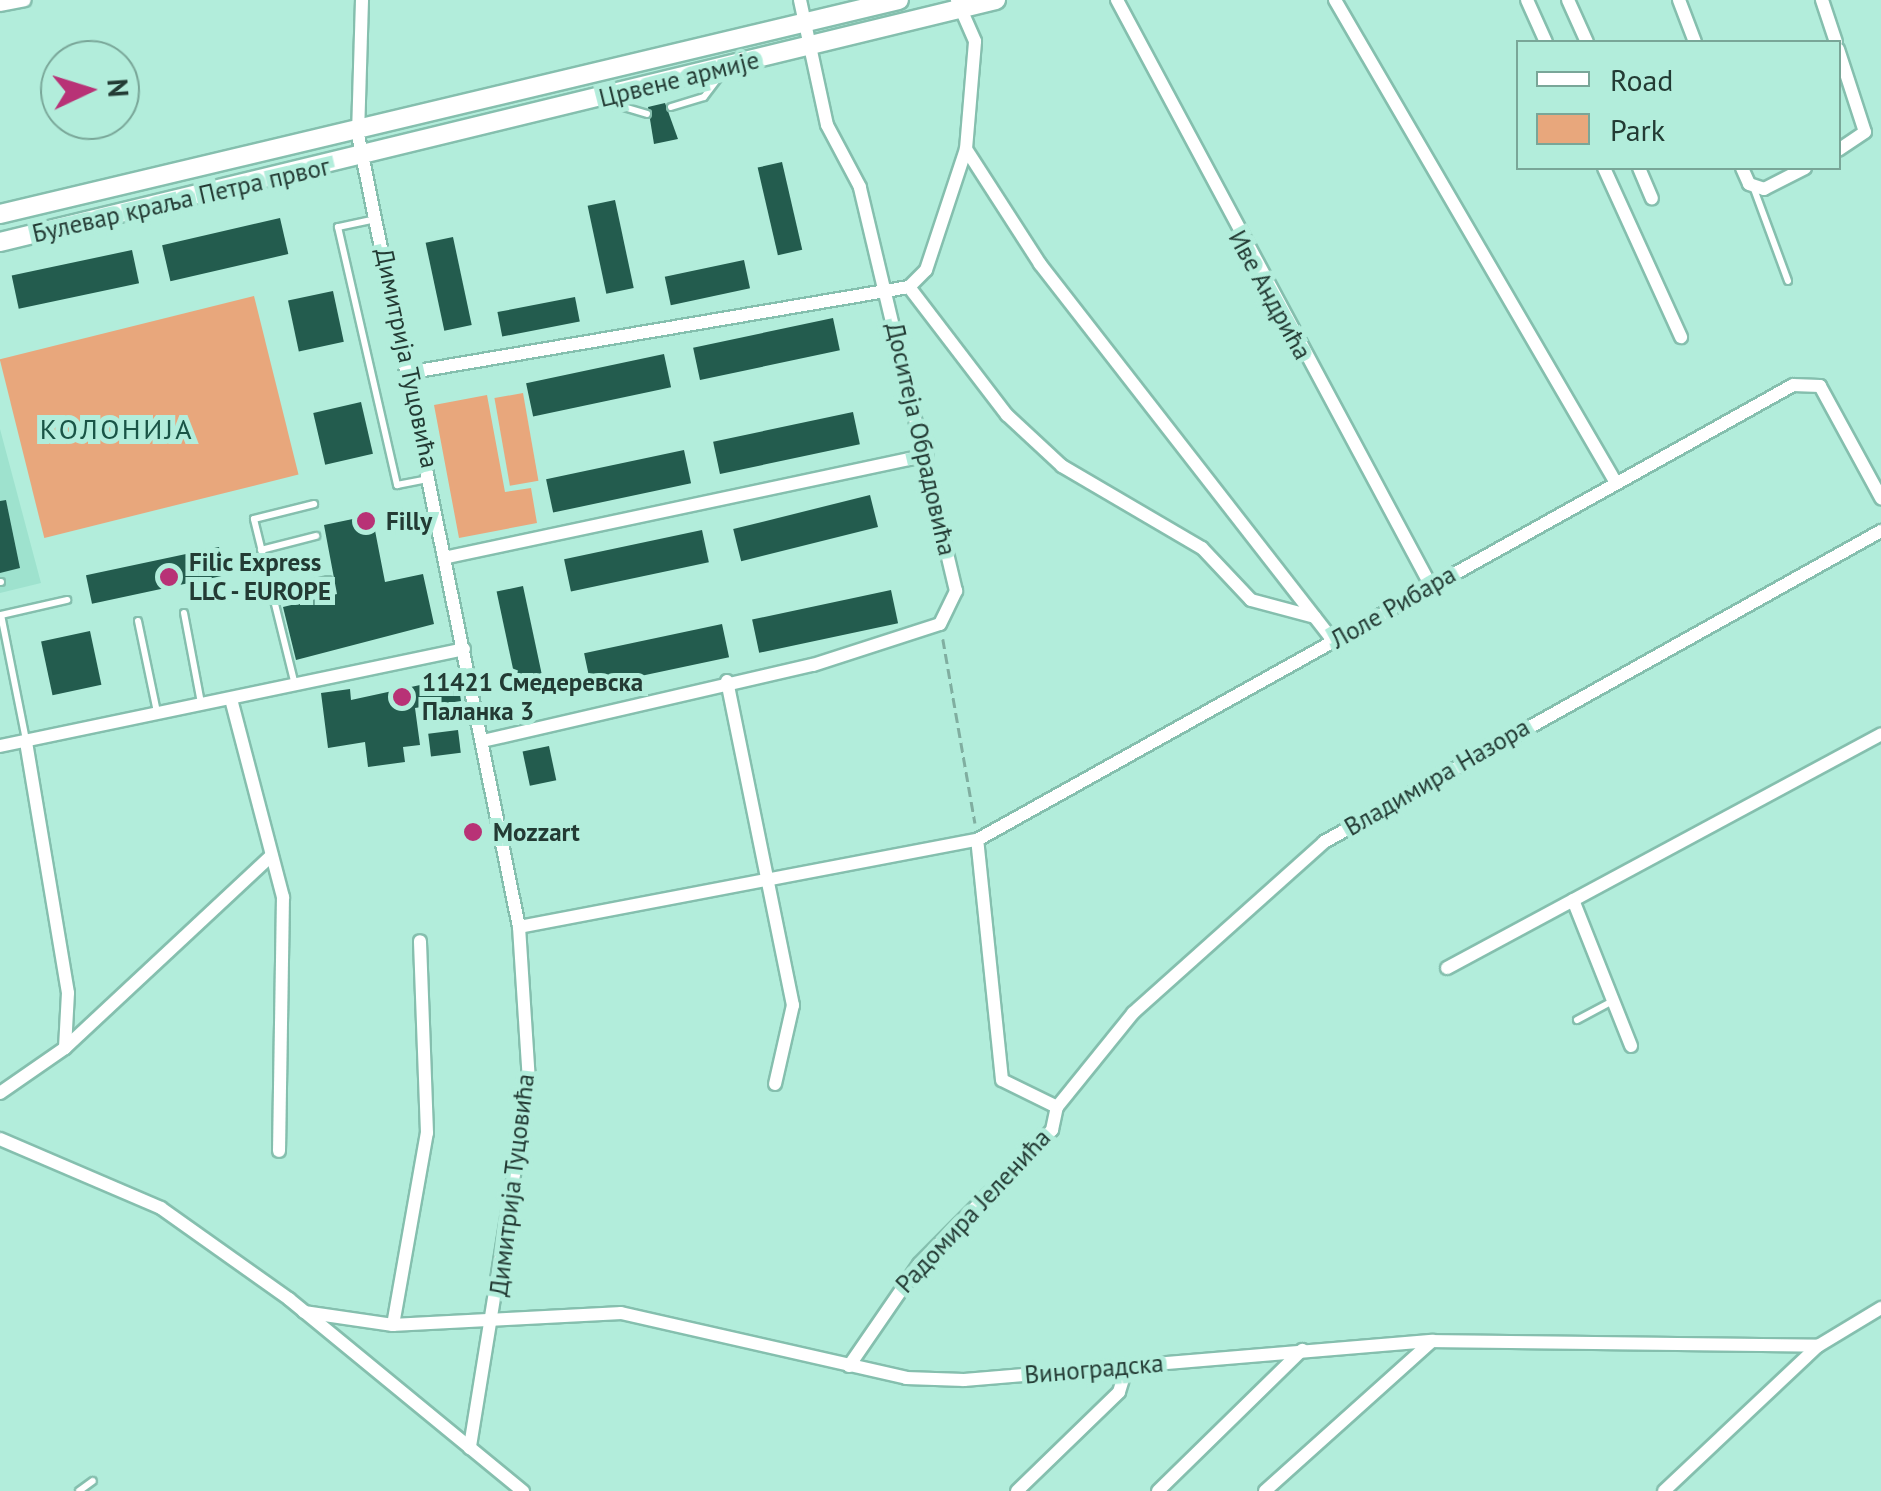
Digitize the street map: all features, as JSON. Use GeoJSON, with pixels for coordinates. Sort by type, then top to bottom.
{"type":"FeatureCollection","features":[{"type":"Feature","properties":{"kind":"main road","name":"Црвене армије"},"geometry":{"type":"LineString","coordinates":[[358,135],[804,20],[899,0]]}},
{"type":"Feature","properties":{"kind":"main road","name":"Црвене армије"},"geometry":{"type":"LineString","coordinates":[[362,156],[724,68],[957,4],[996,0]]}},
{"type":"Feature","properties":{"kind":"main road","name":"Булевар краља Петра првог"},"geometry":{"type":"LineString","coordinates":[[0,214],[358,135]]}},
{"type":"Feature","properties":{"kind":"main road","name":"Булевар краља Петра првог"},"geometry":{"type":"LineString","coordinates":[[0,242],[362,156]]}},
{"type":"Feature","properties":{"kind":"street"},"geometry":{"type":"LineString","coordinates":[[0,5],[25,0]]}},
{"type":"Feature","properties":{"kind":"street","name":"Димитрија Туцовића"},"geometry":{"type":"LineString","coordinates":[[362,0],[358,135],[412,372],[464,649],[488,740],[519,927],[528,1082],[494,1325],[470,1448]]}},
{"type":"Feature","properties":{"kind":"street","name":"Доситеја Обрадовића"},"geometry":{"type":"LineString","coordinates":[[800,0],[827,126],[860,188],[926,455],[956,592],[940,624]]}},
{"type":"Feature","properties":{"kind":"street","name":"Иве Андрића"},"geometry":{"type":"LineString","coordinates":[[1118,0],[1431,586]]}},
{"type":"Feature","properties":{"kind":"street"},"geometry":{"type":"LineString","coordinates":[[1335,0],[1615,481]]}},
{"type":"Feature","properties":{"kind":"street"},"geometry":{"type":"LineString","coordinates":[[1527,0],[1545,40]]}},
{"type":"Feature","properties":{"kind":"street"},"geometry":{"type":"LineString","coordinates":[[1568,0],[1586,40]]}},
{"type":"Feature","properties":{"kind":"street"},"geometry":{"type":"LineString","coordinates":[[1679,0],[1694,40]]}},
{"type":"Feature","properties":{"kind":"street"},"geometry":{"type":"LineString","coordinates":[[1822,0],[1836,40]]}},
{"type":"Feature","properties":{"kind":"street"},"geometry":{"type":"LineString","coordinates":[[412,372],[909,286],[926,270],[966,149],[974,42],[957,4]]}},
{"type":"Feature","properties":{"kind":"street"},"geometry":{"type":"LineString","coordinates":[[1841,56],[1865,132],[1841,148]]}},
{"type":"Feature","properties":{"kind":"street"},"geometry":{"type":"LineString","coordinates":[[966,149],[1040,264],[1334,642]]}},
{"type":"Feature","properties":{"kind":"street"},"geometry":{"type":"LineString","coordinates":[[1605,170],[1681,337]]}},
{"type":"Feature","properties":{"kind":"street"},"geometry":{"type":"LineString","coordinates":[[1640,170],[1652,198]]}},
{"type":"Feature","properties":{"kind":"street"},"geometry":{"type":"LineString","coordinates":[[1743,170],[1751,186],[1799,170]]}},
{"type":"Feature","properties":{"kind":"street","name":"Доситеја Обрадовића"},"geometry":{"type":"LineString","coordinates":[[909,286],[1007,414],[1062,466],[1202,548],[1252,600],[1315,617]]}},
{"type":"Feature","properties":{"kind":"street","name":"Лоле Рибара"},"geometry":{"type":"LineString","coordinates":[[519,927],[771,884],[977,840],[1615,481],[1812,382],[1881,498]]}},
{"type":"Feature","properties":{"kind":"street"},"geometry":{"type":"LineString","coordinates":[[448,557],[926,455]]}},
{"type":"Feature","properties":{"kind":"street","name":"Владимира Назора"},"geometry":{"type":"LineString","coordinates":[[1057,1107],[1133,1013],[1324,842],[1881,530]]}},
{"type":"Feature","properties":{"kind":"street"},"geometry":{"type":"LineString","coordinates":[[488,740],[940,624]]}},
{"type":"Feature","properties":{"kind":"street"},"geometry":{"type":"LineString","coordinates":[[0,746],[464,649]]}},
{"type":"Feature","properties":{"kind":"street"},"geometry":{"type":"LineString","coordinates":[[727,681],[793,1005],[775,1084]]}},
{"type":"Feature","properties":{"kind":"street"},"geometry":{"type":"LineString","coordinates":[[231,699],[283,897],[286,989],[279,1151]]}},
{"type":"Feature","properties":{"kind":"street"},"geometry":{"type":"LineString","coordinates":[[1446,968],[1881,734]]}},
{"type":"Feature","properties":{"kind":"street"},"geometry":{"type":"LineString","coordinates":[[26,742],[68,993],[65,1048]]}},
{"type":"Feature","properties":{"kind":"street","name":"Радомира Јеленића"},"geometry":{"type":"LineString","coordinates":[[849,1366],[920,1264],[1052,1130],[1057,1107],[1002,1080],[977,840]]}},
{"type":"Feature","properties":{"kind":"street"},"geometry":{"type":"LineString","coordinates":[[0,1093],[65,1048],[271,856]]}},
{"type":"Feature","properties":{"kind":"street"},"geometry":{"type":"LineString","coordinates":[[1573,900],[1632,1046]]}},
{"type":"Feature","properties":{"kind":"street"},"geometry":{"type":"LineString","coordinates":[[394,1325],[427,1132],[420,941]]}},
{"type":"Feature","properties":{"kind":"street"},"geometry":{"type":"LineString","coordinates":[[0,1139],[161,1208],[304,1312],[522,1491]]}},
{"type":"Feature","properties":{"kind":"street"},"geometry":{"type":"LineString","coordinates":[[1664,1491],[1818,1346],[1881,1308]]}},
{"type":"Feature","properties":{"kind":"street","name":"Виноградска"},"geometry":{"type":"LineString","coordinates":[[304,1312],[394,1325],[494,1325],[621,1313],[849,1366],[964,1380],[1432,1342],[1818,1346]]}},
{"type":"Feature","properties":{"kind":"street"},"geometry":{"type":"LineString","coordinates":[[1266,1491],[1432,1342]]}},
{"type":"Feature","properties":{"kind":"street"},"geometry":{"type":"LineString","coordinates":[[1158,1491],[1302,1350]]}},
{"type":"Feature","properties":{"kind":"street"},"geometry":{"type":"LineString","coordinates":[[1017,1491],[1111,1400],[1128,1366]]}},
{"type":"Feature","properties":{"kind":"lane"},"geometry":{"type":"LineString","coordinates":[[671,107],[704,96],[724,68]]}},
{"type":"Feature","properties":{"kind":"lane"},"geometry":{"type":"LineString","coordinates":[[599,99],[647,114]]}},
{"type":"Feature","properties":{"kind":"lane"},"geometry":{"type":"LineString","coordinates":[[1751,186],[1788,281]]}},
{"type":"Feature","properties":{"kind":"lane"},"geometry":{"type":"LineString","coordinates":[[377,218],[338,227],[397,485],[432,478]]}},
{"type":"Feature","properties":{"kind":"lane"},"geometry":{"type":"LineString","coordinates":[[295,686],[254,520],[314,504]]}},
{"type":"Feature","properties":{"kind":"lane"},"geometry":{"type":"LineString","coordinates":[[261,550],[316,536]]}},
{"type":"Feature","properties":{"kind":"lane"},"geometry":{"type":"LineString","coordinates":[[272,594],[328,580]]}},
{"type":"Feature","properties":{"kind":"lane"},"geometry":{"type":"LineString","coordinates":[[26,742],[1,616],[67,600]]}},
{"type":"Feature","properties":{"kind":"lane"},"geometry":{"type":"LineString","coordinates":[[184,613],[202,705]]}},
{"type":"Feature","properties":{"kind":"lane"},"geometry":{"type":"LineString","coordinates":[[138,621],[158,713]]}},
{"type":"Feature","properties":{"kind":"lane"},"geometry":{"type":"LineString","coordinates":[[1577,1020],[1614,1001]]}},
{"type":"Feature","properties":{"kind":"lane"},"geometry":{"type":"LineString","coordinates":[[79,1491],[93,1481]]}},
{"type":"Feature","properties":{"kind":"path"},"geometry":{"type":"LineString","coordinates":[[940,624],[977,840]]}},
{"type":"Feature","properties":{"kind":"shaded area"},"geometry":{"type":"Polygon","coordinates":[[[0,429],[41,583],[0,593],[0,429]]]}},
{"type":"Feature","properties":{"kind":"green space"},"geometry":{"type":"Polygon","coordinates":[[[254,296],[299,475],[44,538],[0,359],[254,296]]]}},
{"type":"Feature","properties":{"kind":"green space"},"geometry":{"type":"Polygon","coordinates":[[[523,393],[538,481],[510,486],[494,398],[523,393]]]}},
{"type":"Feature","properties":{"kind":"green space"},"geometry":{"type":"Polygon","coordinates":[[[487,395],[505,492],[531,488],[537,523],[459,538],[434,405],[487,395]]]}},
{"type":"Feature","properties":{"kind":"building"},"geometry":{"type":"Polygon","coordinates":[[[665,103],[678,139],[654,144],[648,107],[665,103]]]}},
{"type":"Feature","properties":{"kind":"building"},"geometry":{"type":"Polygon","coordinates":[[[782,162],[802,250],[778,255],[758,168],[782,162]]]}},
{"type":"Feature","properties":{"kind":"building"},"geometry":{"type":"Polygon","coordinates":[[[615,200],[634,288],[606,294],[588,206],[615,200]]]}},
{"type":"Feature","properties":{"kind":"building"},"geometry":{"type":"Polygon","coordinates":[[[280,218],[288,254],[170,281],[162,245],[280,218]]]}},
{"type":"Feature","properties":{"kind":"building"},"geometry":{"type":"Polygon","coordinates":[[[453,237],[472,325],[444,331],[426,243],[453,237]]]}},
{"type":"Feature","properties":{"kind":"building"},"geometry":{"type":"Polygon","coordinates":[[[132,250],[139,283],[19,309],[12,276],[132,250]]]}},
{"type":"Feature","properties":{"kind":"building"},"geometry":{"type":"Polygon","coordinates":[[[744,260],[750,288],[671,305],[665,277],[744,260]]]}},
{"type":"Feature","properties":{"kind":"building"},"geometry":{"type":"Polygon","coordinates":[[[333,291],[344,342],[299,351],[288,301],[333,291]]]}},
{"type":"Feature","properties":{"kind":"building"},"geometry":{"type":"Polygon","coordinates":[[[575,297],[580,322],[502,337],[497,312],[575,297]]]}},
{"type":"Feature","properties":{"kind":"building"},"geometry":{"type":"Polygon","coordinates":[[[833,318],[840,350],[700,380],[693,348],[833,318]]]}},
{"type":"Feature","properties":{"kind":"building"},"geometry":{"type":"Polygon","coordinates":[[[664,354],[671,387],[533,417],[526,383],[664,354]]]}},
{"type":"Feature","properties":{"kind":"building"},"geometry":{"type":"Polygon","coordinates":[[[361,402],[373,454],[325,465],[313,413],[361,402]]]}},
{"type":"Feature","properties":{"kind":"building"},"geometry":{"type":"Polygon","coordinates":[[[853,412],[860,444],[720,474],[713,442],[853,412]]]}},
{"type":"Feature","properties":{"kind":"building"},"geometry":{"type":"Polygon","coordinates":[[[684,450],[691,483],[553,513],[546,479],[684,450]]]}},
{"type":"Feature","properties":{"kind":"building"},"geometry":{"type":"Polygon","coordinates":[[[870,495],[878,527],[741,561],[733,529],[870,495]]]}},
{"type":"Feature","properties":{"kind":"building"},"geometry":{"type":"Polygon","coordinates":[[[6,500],[20,568],[0,573],[0,501],[6,500]]]}},
{"type":"Feature","properties":{"kind":"building"},"geometry":{"type":"Polygon","coordinates":[[[372,515],[385,582],[423,574],[434,624],[296,660],[283,607],[337,594],[324,525],[372,515]]]}},
{"type":"Feature","properties":{"kind":"building"},"geometry":{"type":"Polygon","coordinates":[[[702,530],[709,562],[571,592],[564,559],[702,530]]]}},
{"type":"Feature","properties":{"kind":"building"},"geometry":{"type":"Polygon","coordinates":[[[219,547],[225,575],[92,604],[86,575],[219,547]]]}},
{"type":"Feature","properties":{"kind":"building"},"geometry":{"type":"Polygon","coordinates":[[[523,586],[542,676],[516,682],[497,592],[523,586]]]}},
{"type":"Feature","properties":{"kind":"building"},"geometry":{"type":"Polygon","coordinates":[[[891,590],[898,623],[759,653],[752,620],[891,590]]]}},
{"type":"Feature","properties":{"kind":"building"},"geometry":{"type":"Polygon","coordinates":[[[722,624],[729,657],[591,687],[584,653],[722,624]]]}},
{"type":"Feature","properties":{"kind":"building"},"geometry":{"type":"Polygon","coordinates":[[[90,631],[101,685],[53,695],[41,641],[90,631]]]}},
{"type":"Feature","properties":{"kind":"building"},"geometry":{"type":"Polygon","coordinates":[[[457,677],[461,701],[415,708],[420,745],[403,747],[405,762],[368,767],[365,742],[328,748],[321,693],[350,689],[351,700],[457,677]]]}},
{"type":"Feature","properties":{"kind":"building"},"geometry":{"type":"Polygon","coordinates":[[[458,730],[461,753],[431,756],[428,734],[458,730]]]}},
{"type":"Feature","properties":{"kind":"building"},"geometry":{"type":"Polygon","coordinates":[[[549,746],[556,780],[530,786],[523,752],[549,746]]]}},
{"type":"Feature","properties":{"kind":"place","name":"Filly"},"geometry":{"type":"Point","coordinates":[366,521]}},
{"type":"Feature","properties":{"kind":"place","name":"Filic Express LLC - EUROPE"},"geometry":{"type":"Point","coordinates":[169,577]}},
{"type":"Feature","properties":{"kind":"place","name":"11421 Смедеревска Паланка 3"},"geometry":{"type":"Point","coordinates":[402,697]}},
{"type":"Feature","properties":{"kind":"place","name":"Mozzart"},"geometry":{"type":"Point","coordinates":[473,832]}},
{"type":"Feature","properties":{"kind":"district","name":"КОЛОНИЈА"},"geometry":{"type":"Point","coordinates":[117,429]}}]}
